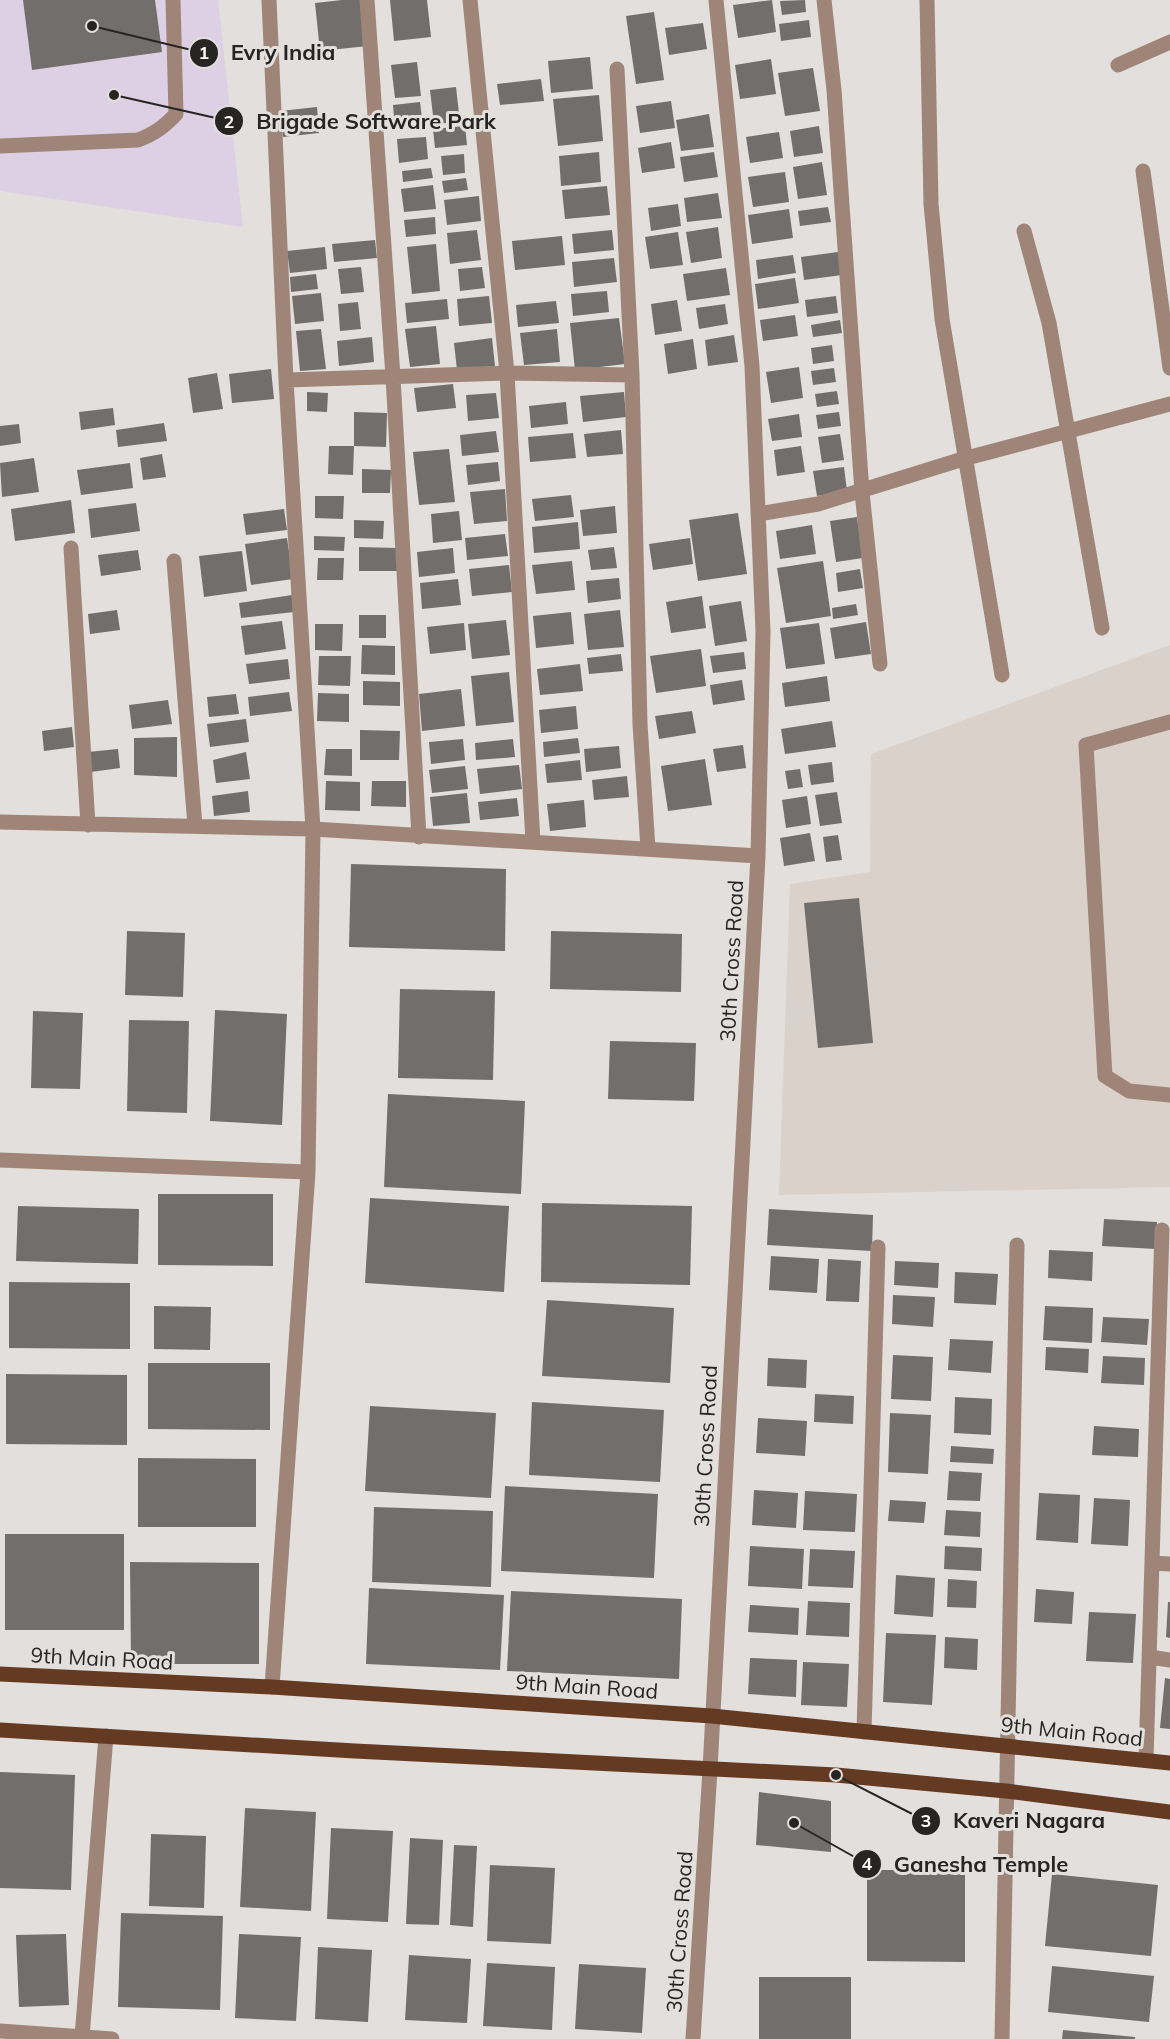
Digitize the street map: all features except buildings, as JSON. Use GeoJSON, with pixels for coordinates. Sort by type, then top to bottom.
{"type":"FeatureCollection","features":[{"type":"Feature","properties":{"kind":"main road","name":"9th Main Road"},"geometry":{"type":"LineString","coordinates":[[0,1674],[272,1687],[712,1716],[1170,1763]]}},
{"type":"Feature","properties":{"kind":"main road"},"geometry":{"type":"LineString","coordinates":[[0,1730],[836,1775],[1006,1791],[1170,1812]]}},
{"type":"Feature","properties":{"kind":"street"},"geometry":{"type":"LineString","coordinates":[[0,146],[138,140],[166,126],[176,114],[173,0]]}},
{"type":"Feature","properties":{"kind":"street"},"geometry":{"type":"LineString","coordinates":[[269,0],[286,380],[314,829],[308,1172],[272,1687]]}},
{"type":"Feature","properties":{"kind":"street"},"geometry":{"type":"LineString","coordinates":[[367,0],[393,377],[419,837]]}},
{"type":"Feature","properties":{"kind":"street"},"geometry":{"type":"LineString","coordinates":[[470,0],[507,373],[533,842]]}},
{"type":"Feature","properties":{"kind":"street","name":"30th Cross Road"},"geometry":{"type":"LineString","coordinates":[[693,2039],[710,1770],[758,856],[763,631],[752,366],[716,0]]}},
{"type":"Feature","properties":{"kind":"street"},"geometry":{"type":"LineString","coordinates":[[824,0],[834,90],[862,492],[880,664]]}},
{"type":"Feature","properties":{"kind":"street"},"geometry":{"type":"LineString","coordinates":[[927,0],[931,204],[942,319],[963,459],[1002,675]]}},
{"type":"Feature","properties":{"kind":"street"},"geometry":{"type":"LineString","coordinates":[[1118,65],[1170,42]]}},
{"type":"Feature","properties":{"kind":"street"},"geometry":{"type":"LineString","coordinates":[[617,69],[632,375],[640,724],[648,849]]}},
{"type":"Feature","properties":{"kind":"street"},"geometry":{"type":"LineString","coordinates":[[1143,171],[1170,368]]}},
{"type":"Feature","properties":{"kind":"street"},"geometry":{"type":"LineString","coordinates":[[1024,231],[1049,323],[1102,628]]}},
{"type":"Feature","properties":{"kind":"street"},"geometry":{"type":"LineString","coordinates":[[286,380],[507,373],[632,375]]}},
{"type":"Feature","properties":{"kind":"street"},"geometry":{"type":"LineString","coordinates":[[758,514],[819,504],[963,459],[1170,404]]}},
{"type":"Feature","properties":{"kind":"street"},"geometry":{"type":"LineString","coordinates":[[71,548],[88,825]]}},
{"type":"Feature","properties":{"kind":"street"},"geometry":{"type":"LineString","coordinates":[[174,561],[195,826]]}},
{"type":"Feature","properties":{"kind":"street"},"geometry":{"type":"LineString","coordinates":[[1170,722],[1086,745],[1105,1077],[1129,1091],[1170,1095]]}},
{"type":"Feature","properties":{"kind":"street"},"geometry":{"type":"LineString","coordinates":[[0,822],[314,829],[758,856]]}},
{"type":"Feature","properties":{"kind":"street"},"geometry":{"type":"LineString","coordinates":[[0,1160],[308,1172]]}},
{"type":"Feature","properties":{"kind":"street"},"geometry":{"type":"LineString","coordinates":[[1146,1760],[1152,1563],[1163,1422],[1165,1290],[1162,1230]]}},
{"type":"Feature","properties":{"kind":"street"},"geometry":{"type":"LineString","coordinates":[[1002,2039],[1017,1245]]}},
{"type":"Feature","properties":{"kind":"street"},"geometry":{"type":"LineString","coordinates":[[864,1732],[879,1247]]}},
{"type":"Feature","properties":{"kind":"street"},"geometry":{"type":"LineString","coordinates":[[1152,1563],[1170,1564]]}},
{"type":"Feature","properties":{"kind":"street"},"geometry":{"type":"LineString","coordinates":[[1150,1657],[1170,1660]]}},
{"type":"Feature","properties":{"kind":"street"},"geometry":{"type":"LineString","coordinates":[[82,2037],[106,1736]]}},
{"type":"Feature","properties":{"kind":"street"},"geometry":{"type":"LineString","coordinates":[[0,2031],[112,2039]]}},
{"type":"Feature","properties":{"kind":"shaded area"},"geometry":{"type":"Polygon","coordinates":[[[0,0],[218,0],[243,227],[0,191],[0,0]]]}},
{"type":"Feature","properties":{"kind":"shaded area"},"geometry":{"type":"Polygon","coordinates":[[[1170,645],[1170,1187],[779,1195],[790,884],[870,872],[871,754],[1170,645]]]}},
{"type":"Feature","properties":{"kind":"place","name":"Evry India"},"geometry":{"type":"Point","coordinates":[92,26]}},
{"type":"Feature","properties":{"kind":"place","name":"Brigade Software Park"},"geometry":{"type":"Point","coordinates":[114,95]}},
{"type":"Feature","properties":{"kind":"place","name":"Kaveri Nagara"},"geometry":{"type":"Point","coordinates":[836,1775]}},
{"type":"Feature","properties":{"kind":"place","name":"Ganesha Temple"},"geometry":{"type":"Point","coordinates":[794,1823]}}]}
